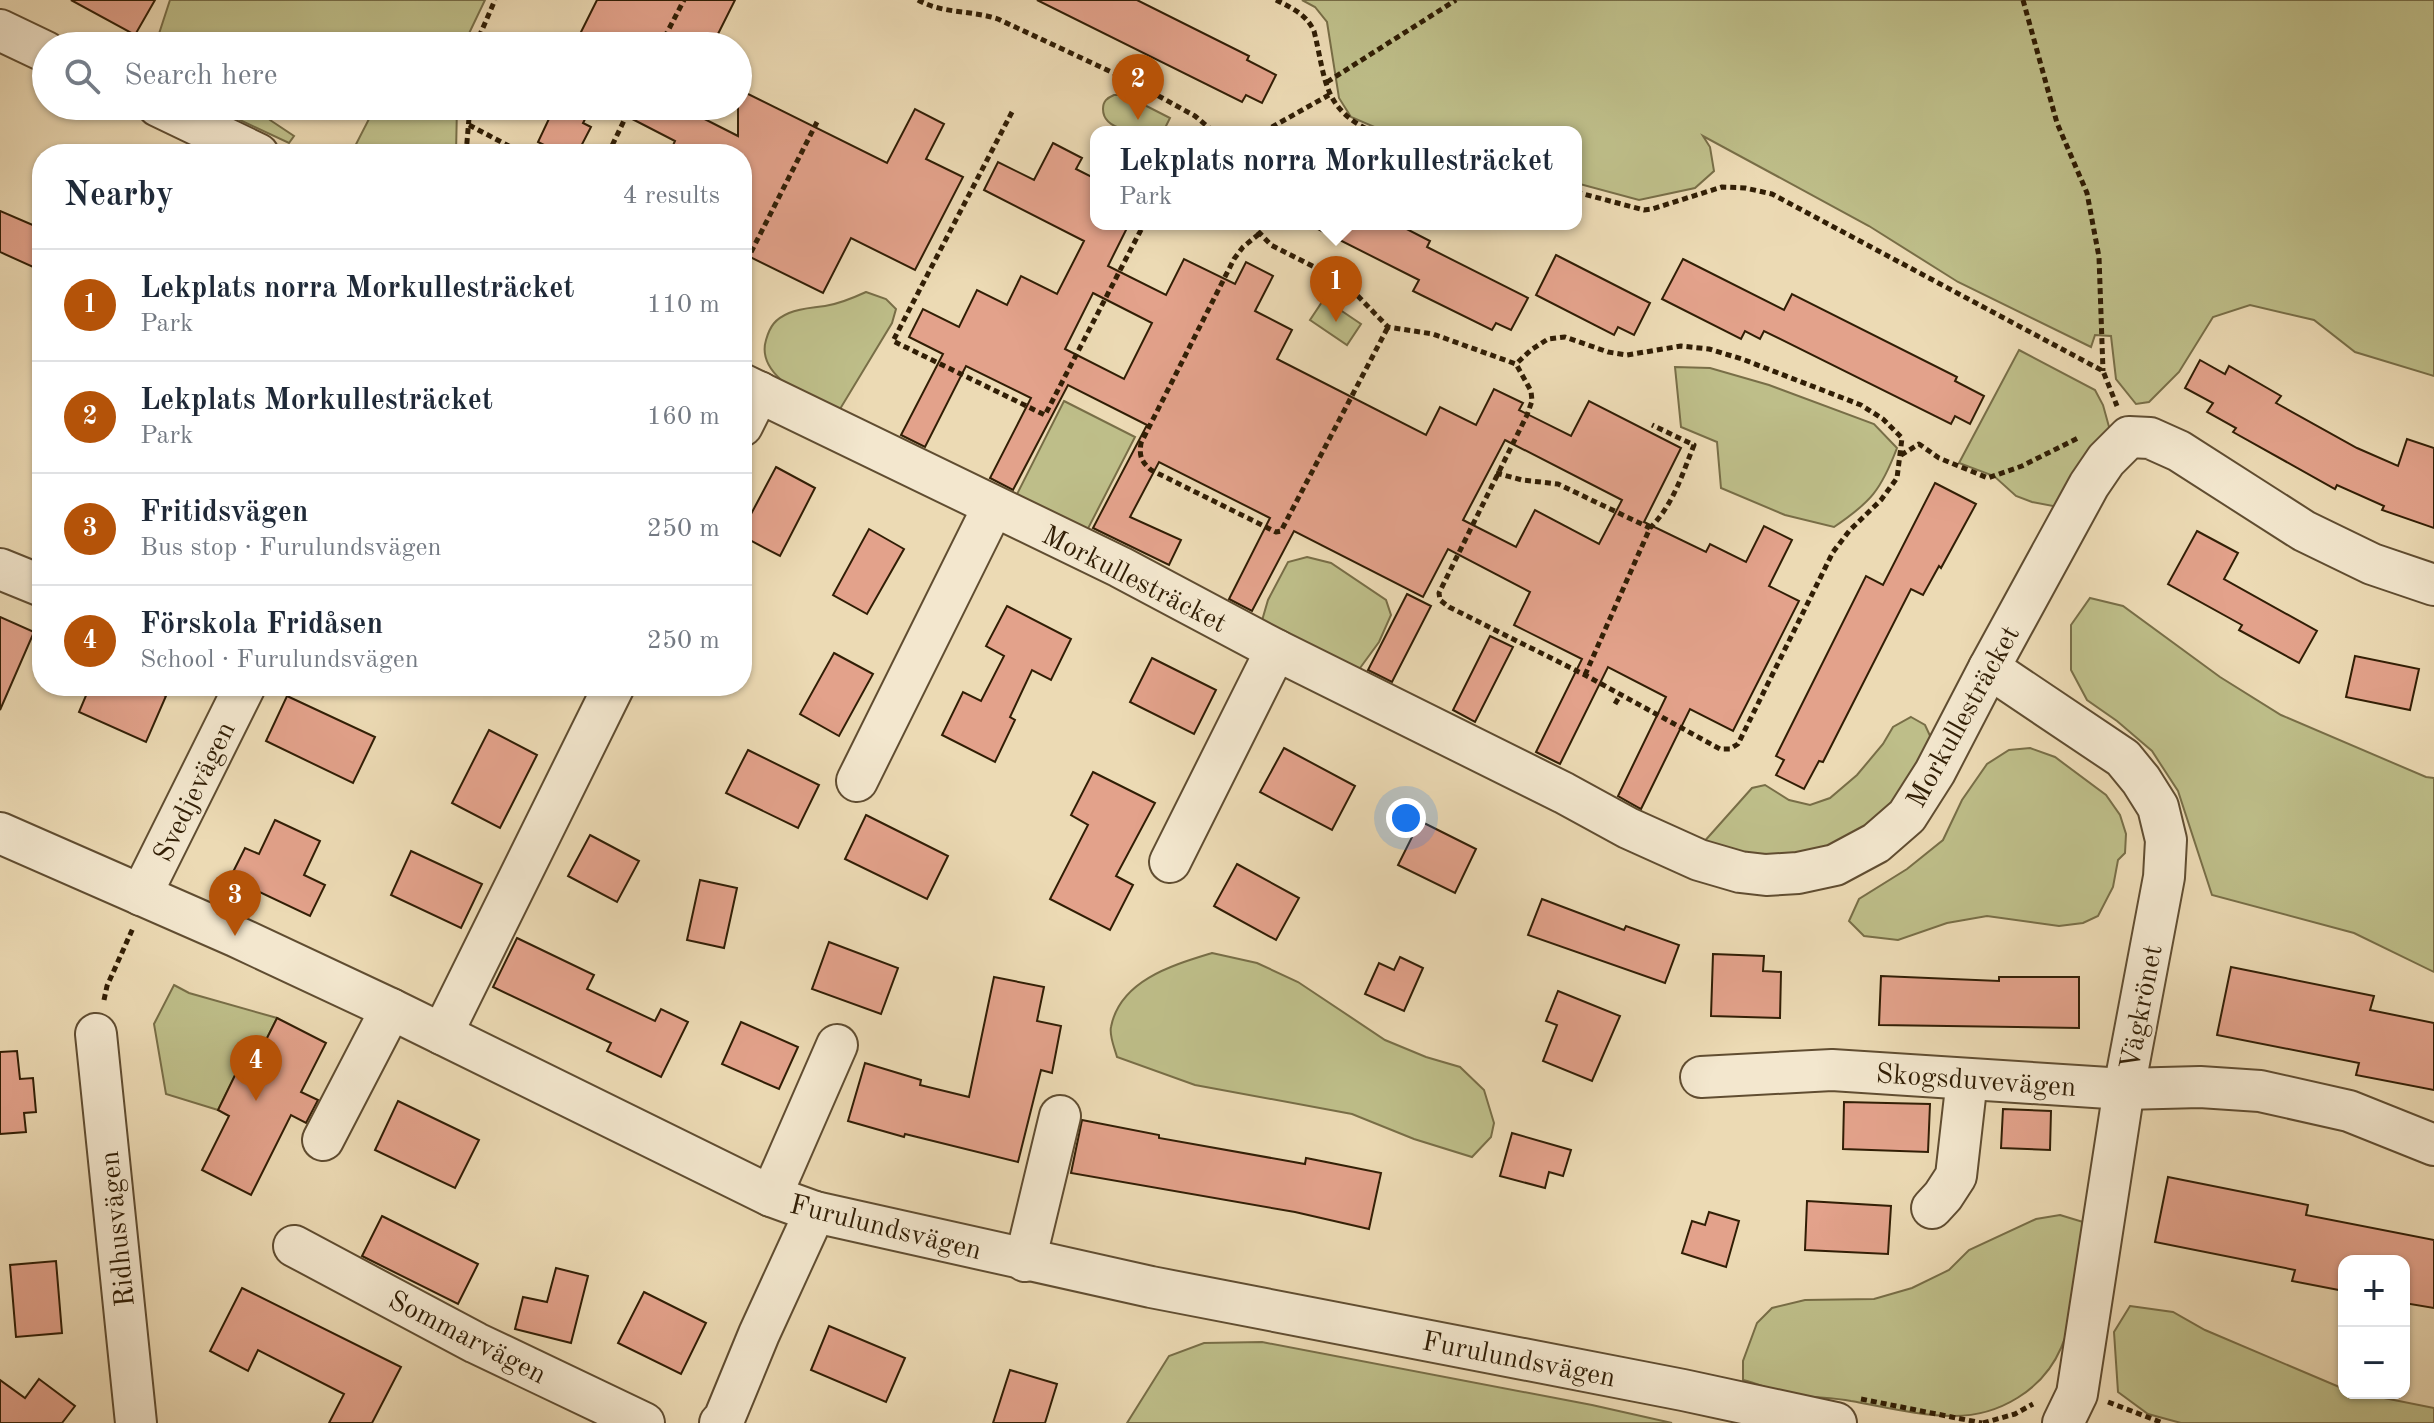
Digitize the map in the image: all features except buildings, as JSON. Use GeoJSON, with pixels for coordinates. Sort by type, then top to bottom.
{"type":"FeatureCollection","features":[{"type":"Feature","properties":{"kind":"street"},"geometry":{"type":"LineString","coordinates":[[0,30],[32,45]]}},
{"type":"Feature","properties":{"kind":"street"},"geometry":{"type":"LineString","coordinates":[[187,120],[237,144]]}},
{"type":"Feature","properties":{"kind":"street","name":"Morkullesträcket"},"geometry":{"type":"LineString","coordinates":[[752,402],[993,507],[1120,567],[1276,650],[1551,786],[1628,828],[1699,860],[1740,872],[1766,875],[1798,873],[1835,865],[1876,843],[1907,816],[1935,772],[2089,485],[2106,460],[2129,437]]}},
{"type":"Feature","properties":{"kind":"street"},"geometry":{"type":"LineString","coordinates":[[2129,437],[2150,438],[2179,451],[2304,531],[2372,564],[2434,585]]}},
{"type":"Feature","properties":{"kind":"street"},"geometry":{"type":"LineString","coordinates":[[857,781],[993,507]]}},
{"type":"Feature","properties":{"kind":"street"},"geometry":{"type":"LineString","coordinates":[[0,569],[32,582]]}},
{"type":"Feature","properties":{"kind":"street"},"geometry":{"type":"LineString","coordinates":[[1170,862],[1276,650]]}},
{"type":"Feature","properties":{"kind":"street","name":"Vägkrönet"},"geometry":{"type":"LineString","coordinates":[[1989,668],[2123,758],[2158,807],[2166,840],[2164,877],[2124,1089],[2077,1394],[2063,1423]]}},
{"type":"Feature","properties":{"kind":"street","name":"Svedjevägen"},"geometry":{"type":"LineString","coordinates":[[144,897],[240,696]]}},
{"type":"Feature","properties":{"kind":"street"},"geometry":{"type":"LineString","coordinates":[[442,1034],[609,696]]}},
{"type":"Feature","properties":{"kind":"street","name":"Furulundsvägen"},"geometry":{"type":"LineString","coordinates":[[0,833],[235,936],[391,1009],[771,1196],[815,1212],[1151,1287],[1683,1390],[1848,1411]]}},
{"type":"Feature","properties":{"kind":"street"},"geometry":{"type":"LineString","coordinates":[[323,1140],[391,1009]]}},
{"type":"Feature","properties":{"kind":"street","name":"Ridhusvägen"},"geometry":{"type":"LineString","coordinates":[[96,1034],[136,1423]]}},
{"type":"Feature","properties":{"kind":"street"},"geometry":{"type":"LineString","coordinates":[[771,1196],[837,1045]]}},
{"type":"Feature","properties":{"kind":"street","name":"Skogsduvevägen"},"geometry":{"type":"LineString","coordinates":[[1701,1077],[1832,1070],[2124,1089],[2200,1087],[2273,1094],[2349,1111],[2434,1145]]}},
{"type":"Feature","properties":{"kind":"street"},"geometry":{"type":"LineString","coordinates":[[1932,1208],[1956,1176],[1967,1079]]}},
{"type":"Feature","properties":{"kind":"street"},"geometry":{"type":"LineString","coordinates":[[1025,1261],[1060,1116]]}},
{"type":"Feature","properties":{"kind":"street"},"geometry":{"type":"LineString","coordinates":[[720,1423],[815,1212]]}},
{"type":"Feature","properties":{"kind":"street","name":"Sommarvägen"},"geometry":{"type":"LineString","coordinates":[[294,1246],[476,1343],[644,1423]]}},
{"type":"Feature","properties":{"kind":"path"},"geometry":{"type":"LineString","coordinates":[[481,32],[495,0]]}},
{"type":"Feature","properties":{"kind":"path"},"geometry":{"type":"LineString","coordinates":[[667,32],[684,0]]}},
{"type":"Feature","properties":{"kind":"path"},"geometry":{"type":"LineString","coordinates":[[918,0],[938,9],[981,13],[998,19],[1135,83],[1195,116],[1207,126]]}},
{"type":"Feature","properties":{"kind":"path"},"geometry":{"type":"LineString","coordinates":[[1276,0],[1302,13],[1310,21],[1329,95],[1343,114],[1359,126]]}},
{"type":"Feature","properties":{"kind":"path"},"geometry":{"type":"LineString","coordinates":[[1327,82],[1456,0]]}},
{"type":"Feature","properties":{"kind":"path"},"geometry":{"type":"LineString","coordinates":[[2023,0],[2057,123],[2087,193],[2099,257],[2103,371],[2129,437]]}},
{"type":"Feature","properties":{"kind":"path"},"geometry":{"type":"LineString","coordinates":[[1274,126],[1329,95]]}},
{"type":"Feature","properties":{"kind":"path"},"geometry":{"type":"LineString","coordinates":[[1012,112],[893,341],[1045,415],[1141,230]]}},
{"type":"Feature","properties":{"kind":"path"},"geometry":{"type":"LineString","coordinates":[[467,144],[469,120]]}},
{"type":"Feature","properties":{"kind":"path"},"geometry":{"type":"LineString","coordinates":[[613,144],[624,120]]}},
{"type":"Feature","properties":{"kind":"path"},"geometry":{"type":"LineString","coordinates":[[752,248],[817,122]]}},
{"type":"Feature","properties":{"kind":"path"},"geometry":{"type":"LineString","coordinates":[[469,125],[505,144]]}},
{"type":"Feature","properties":{"kind":"path"},"geometry":{"type":"LineString","coordinates":[[1582,194],[1644,210],[1722,187],[1772,194],[2103,371]]}},
{"type":"Feature","properties":{"kind":"path"},"geometry":{"type":"LineString","coordinates":[[1256,230],[1286,254],[1338,279],[1388,327],[1433,334],[1516,364],[1528,382],[1532,401],[1439,593],[1440,600],[1720,749],[1730,749],[1738,744],[1833,552],[1897,478],[1902,438],[1883,419],[1861,405],[1709,349],[1681,346],[1627,355],[1608,352],[1565,337],[1548,339],[1516,364]]}},
{"type":"Feature","properties":{"kind":"path"},"geometry":{"type":"LineString","coordinates":[[1259,234],[1234,259],[1141,443],[1139,454],[1151,470],[1276,532],[1281,531],[1388,327]]}},
{"type":"Feature","properties":{"kind":"path"},"geometry":{"type":"LineString","coordinates":[[1585,675],[1650,528],[1670,502],[1694,445],[1652,425]]}},
{"type":"Feature","properties":{"kind":"path"},"geometry":{"type":"LineString","coordinates":[[1901,455],[1919,444],[1939,458],[1988,478],[2022,466],[2090,434],[2113,432],[2129,437]]}},
{"type":"Feature","properties":{"kind":"path"},"geometry":{"type":"LineString","coordinates":[[1496,473],[1558,484],[1650,528]]}},
{"type":"Feature","properties":{"kind":"path"},"geometry":{"type":"LineString","coordinates":[[1615,704],[1621,694]]}},
{"type":"Feature","properties":{"kind":"path"},"geometry":{"type":"LineString","coordinates":[[96,1034],[107,986],[144,897]]}},
{"type":"Feature","properties":{"kind":"path"},"geometry":{"type":"LineString","coordinates":[[1848,1411],[1982,1423]]}},
{"type":"Feature","properties":{"kind":"green space"},"geometry":{"type":"Polygon","coordinates":[[[170,0],[485,0],[470,32],[160,32],[170,0]]]}},
{"type":"Feature","properties":{"kind":"green space"},"geometry":{"type":"Polygon","coordinates":[[[1302,0],[2434,0],[2434,376],[2355,352],[2314,320],[2250,305],[2213,317],[2179,372],[2149,402],[2136,404],[2116,379],[2111,336],[2095,335],[2091,347],[1958,282],[1869,226],[1703,136],[1710,147],[1714,171],[1695,188],[1639,200],[1582,185],[1582,126],[1372,126],[1351,117],[1339,98],[1327,22],[1315,7],[1302,0]]]}},
{"type":"Feature","properties":{"kind":"green space"},"geometry":{"type":"Polygon","coordinates":[[[1114,95],[1125,95],[1170,118],[1166,126],[1116,126],[1105,117],[1103,106],[1114,95]]]}},
{"type":"Feature","properties":{"kind":"green space"},"geometry":{"type":"Polygon","coordinates":[[[240,120],[270,120],[294,136],[289,143],[240,120]]]}},
{"type":"Feature","properties":{"kind":"green space"},"geometry":{"type":"Polygon","coordinates":[[[368,120],[457,120],[456,144],[356,144],[368,120]]]}},
{"type":"Feature","properties":{"kind":"green space"},"geometry":{"type":"Polygon","coordinates":[[[866,292],[886,299],[896,309],[892,323],[837,414],[800,394],[777,376],[765,353],[766,340],[774,324],[784,315],[835,304],[866,292]]]}},
{"type":"Feature","properties":{"kind":"green space"},"geometry":{"type":"Polygon","coordinates":[[[1324,299],[1361,324],[1347,345],[1310,320],[1324,299]]]}},
{"type":"Feature","properties":{"kind":"green space"},"geometry":{"type":"Polygon","coordinates":[[[2019,350],[2095,390],[2111,434],[2058,507],[2016,496],[1994,476],[1959,463],[2019,350]]]}},
{"type":"Feature","properties":{"kind":"green space"},"geometry":{"type":"Polygon","coordinates":[[[1675,367],[1710,368],[1769,385],[1874,424],[1897,448],[1886,475],[1866,502],[1834,527],[1785,515],[1721,488],[1717,442],[1681,427],[1675,367]]]}},
{"type":"Feature","properties":{"kind":"green space"},"geometry":{"type":"Polygon","coordinates":[[[1064,401],[1135,437],[1078,548],[1008,512],[1064,401]]]}},
{"type":"Feature","properties":{"kind":"green space"},"geometry":{"type":"Polygon","coordinates":[[[1307,557],[1331,563],[1386,600],[1391,615],[1379,642],[1352,679],[1261,624],[1268,600],[1288,562],[1307,557]]]}},
{"type":"Feature","properties":{"kind":"green space"},"geometry":{"type":"Polygon","coordinates":[[[2090,598],[2123,606],[2220,677],[2281,715],[2434,778],[2434,972],[2354,933],[2212,895],[2178,791],[2152,751],[2087,700],[2071,670],[2071,625],[2090,598]]]}},
{"type":"Feature","properties":{"kind":"green space"},"geometry":{"type":"Polygon","coordinates":[[[1911,717],[1925,725],[1932,740],[1889,812],[1815,865],[1694,853],[1752,788],[1765,785],[1789,800],[1810,805],[1830,798],[1857,775],[1893,727],[1911,717]]]}},
{"type":"Feature","properties":{"kind":"green space"},"geometry":{"type":"Polygon","coordinates":[[[2030,748],[2055,757],[2106,795],[2120,815],[2126,834],[2125,853],[2118,860],[2113,887],[2098,916],[2083,923],[2059,926],[1987,916],[1947,923],[1898,940],[1864,936],[1849,921],[1859,899],[1907,869],[1943,840],[1962,800],[1987,764],[2009,750],[2030,748]]]}},
{"type":"Feature","properties":{"kind":"green space"},"geometry":{"type":"Polygon","coordinates":[[[1212,953],[1257,963],[1298,982],[1385,1040],[1460,1067],[1484,1090],[1494,1123],[1491,1137],[1472,1157],[1414,1139],[1352,1114],[1195,1085],[1117,1057],[1111,1027],[1125,997],[1165,969],[1212,953]]]}},
{"type":"Feature","properties":{"kind":"green space"},"geometry":{"type":"Polygon","coordinates":[[[174,985],[189,993],[277,1018],[249,1074],[238,1069],[218,1110],[166,1094],[154,1024],[174,985]]]}},
{"type":"Feature","properties":{"kind":"green space"},"geometry":{"type":"Polygon","coordinates":[[[2060,1215],[2083,1222],[2067,1333],[2043,1376],[2018,1398],[2003,1406],[1971,1415],[1928,1414],[1790,1394],[1743,1380],[1743,1361],[1757,1323],[1772,1308],[1805,1300],[1874,1299],[1912,1288],[1949,1270],[1969,1250],[2036,1219],[2060,1215]]]}},
{"type":"Feature","properties":{"kind":"green space"},"geometry":{"type":"Polygon","coordinates":[[[2130,1306],[2173,1312],[2205,1330],[2338,1386],[2338,1399],[2389,1399],[2434,1408],[2434,1423],[2181,1423],[2148,1414],[2118,1392],[2114,1332],[2130,1306]]]}},
{"type":"Feature","properties":{"kind":"green space"},"geometry":{"type":"Polygon","coordinates":[[[1262,1342],[1672,1423],[1127,1423],[1169,1356],[1204,1343],[1262,1342]]]}},
{"type":"Feature","properties":{"kind":"place","name":"Lekplats Morkullesträcket"},"geometry":{"type":"Point","coordinates":[1138,120]}},
{"type":"Feature","properties":{"kind":"place","name":"Lekplats norra Morkullesträcket"},"geometry":{"type":"Point","coordinates":[1336,322]}},
{"type":"Feature","properties":{"kind":"place","name":"Fritidsvägen"},"geometry":{"type":"Point","coordinates":[235,936]}},
{"type":"Feature","properties":{"kind":"place","name":"Förskola Fridåsen"},"geometry":{"type":"Point","coordinates":[256,1101]}}]}
